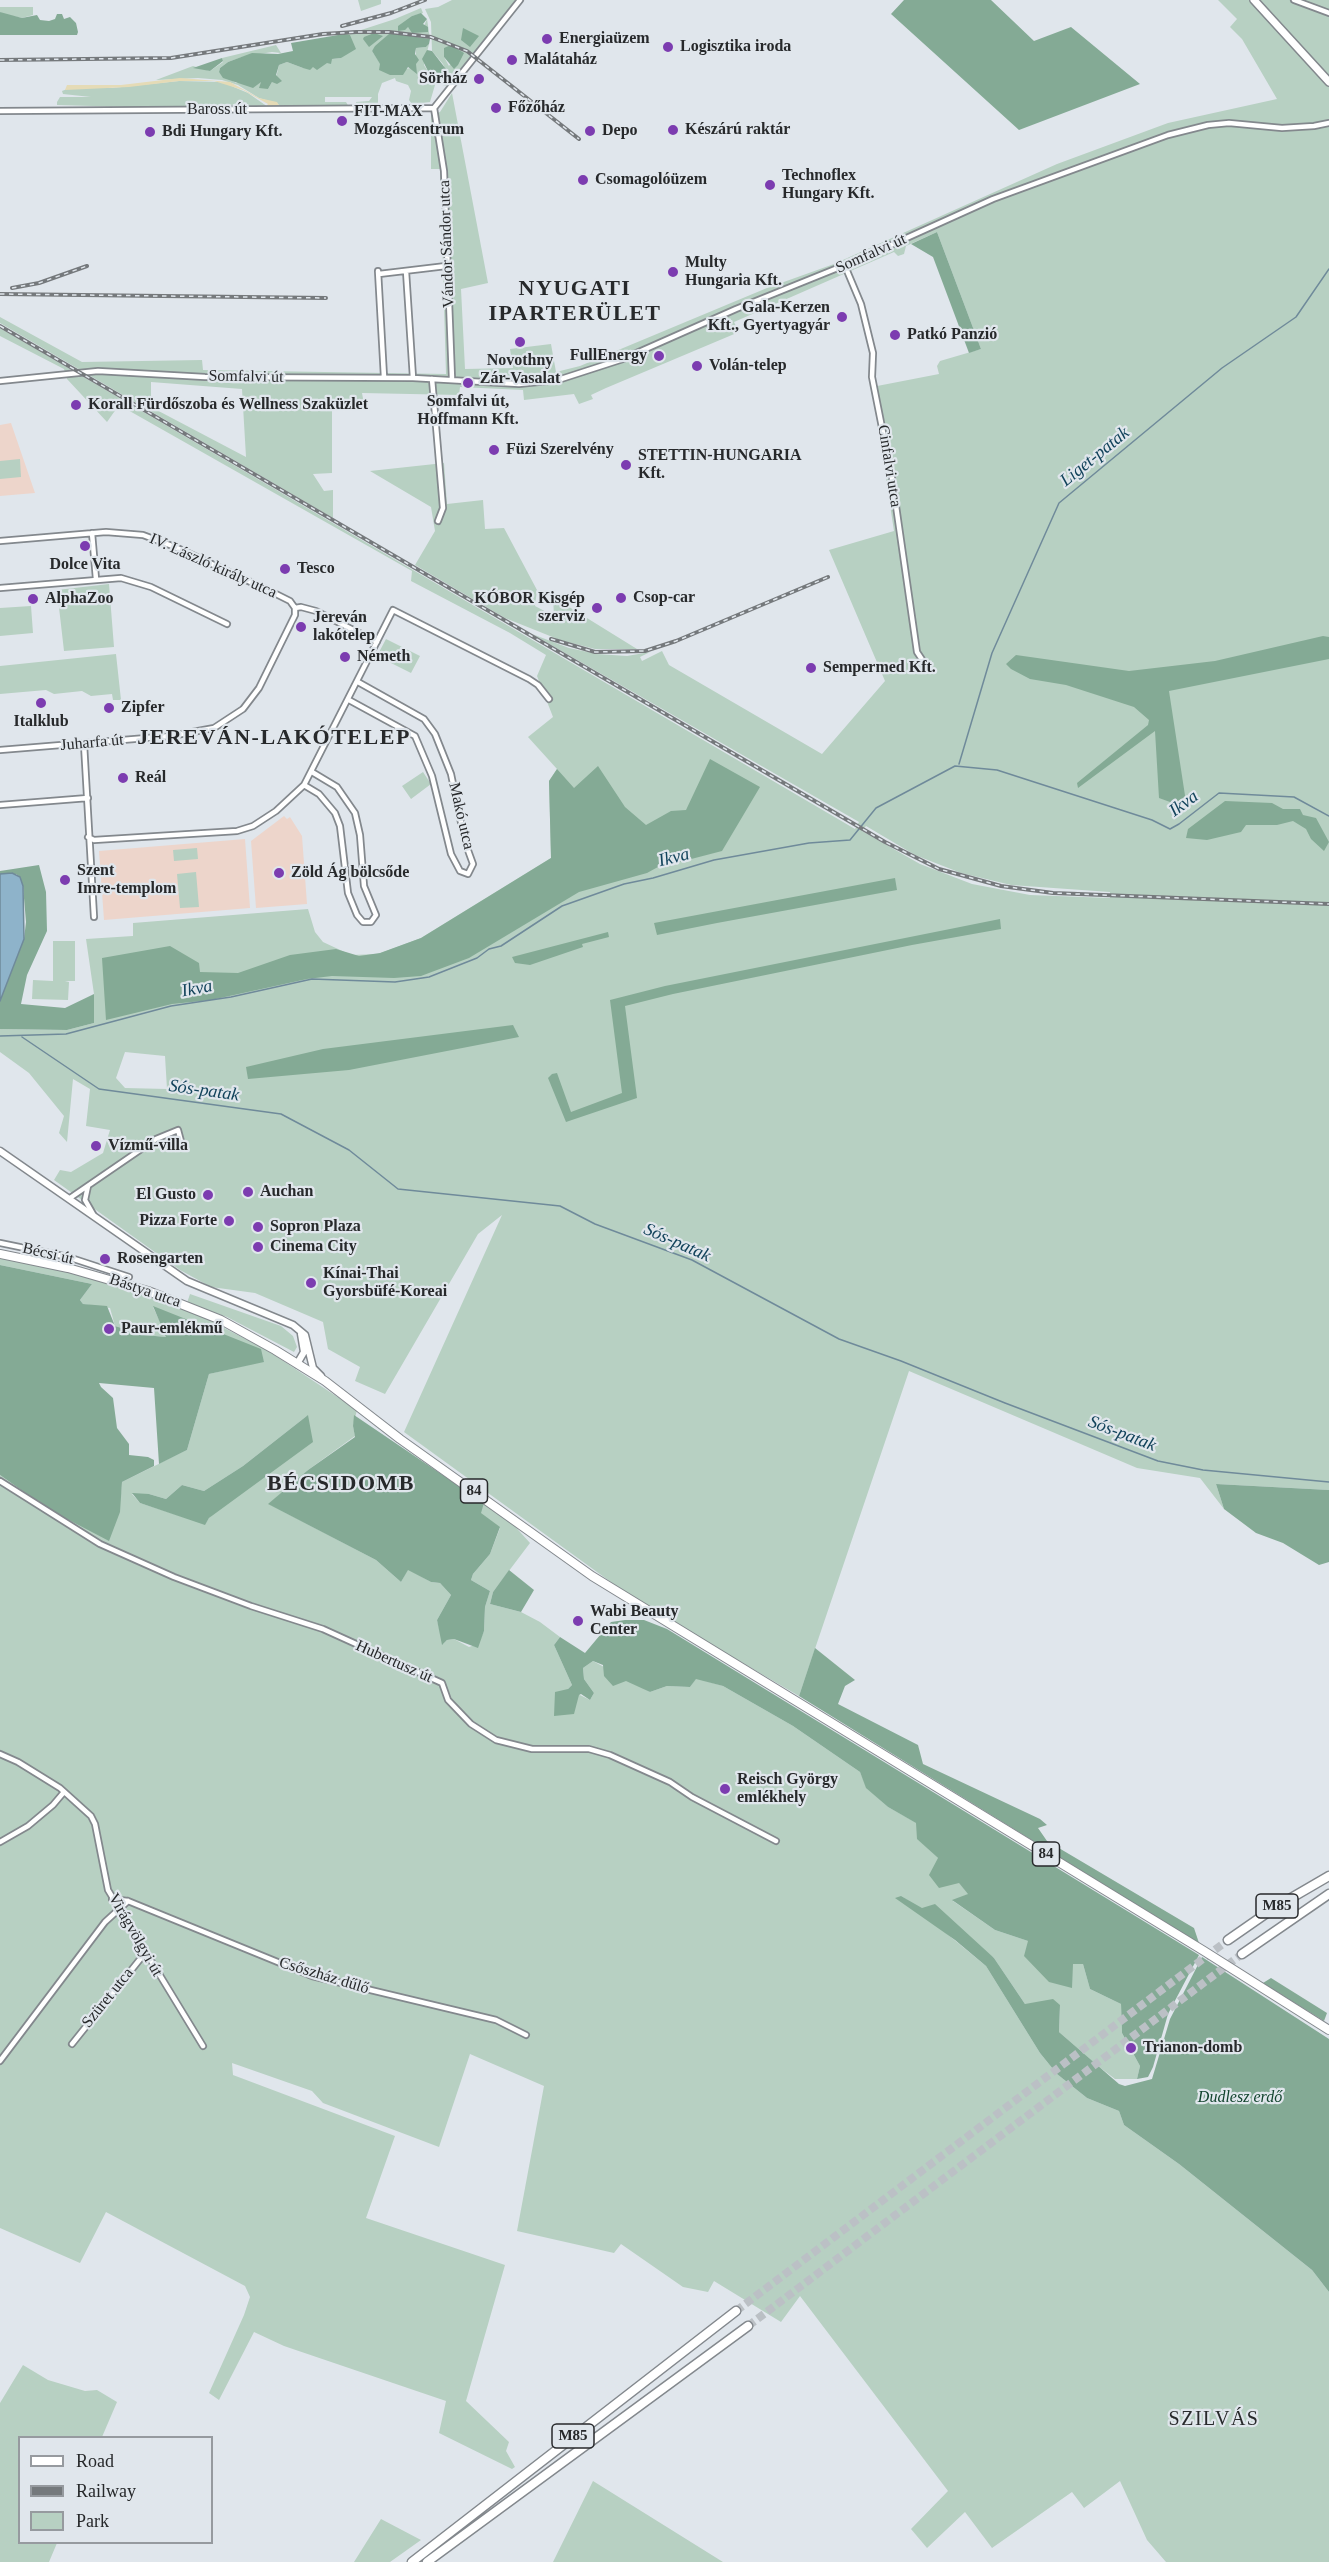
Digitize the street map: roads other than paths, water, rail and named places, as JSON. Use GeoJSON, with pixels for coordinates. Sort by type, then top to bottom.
{"type":"FeatureCollection","features":[{"type":"Feature","properties":{"kind":"highway","name":"M85"},"geometry":{"type":"LineString","coordinates":[[1228,1940],[1274,1908],[1329,1876]]}},
{"type":"Feature","properties":{"kind":"highway","name":"M85"},"geometry":{"type":"LineString","coordinates":[[1242,1954],[1329,1894]]}},
{"type":"Feature","properties":{"kind":"highway","name":"M85"},"geometry":{"type":"LineString","coordinates":[[411,2562],[736,2311]]}},
{"type":"Feature","properties":{"kind":"highway","name":"M85"},"geometry":{"type":"LineString","coordinates":[[427,2562],[748,2326]]}},
{"type":"Feature","properties":{"kind":"main road"},"geometry":{"type":"LineString","coordinates":[[1254,0],[1329,82]]}},
{"type":"Feature","properties":{"kind":"main road","name":"Bástya utca"},"geometry":{"type":"LineString","coordinates":[[0,1254],[68,1268],[147,1291],[221,1320],[280,1353]]}},
{"type":"Feature","properties":{"kind":"main road","name":"84"},"geometry":{"type":"LineString","coordinates":[[280,1353],[325,1381],[547,1544],[632,1602],[1204,1950],[1329,2030]]}},
{"type":"Feature","properties":{"kind":"street"},"geometry":{"type":"LineString","coordinates":[[434,108],[520,0]]}},
{"type":"Feature","properties":{"kind":"street"},"geometry":{"type":"LineString","coordinates":[[1294,0],[1329,13]]}},
{"type":"Feature","properties":{"kind":"street","name":"Baross út"},"geometry":{"type":"LineString","coordinates":[[0,111],[434,108]]}},
{"type":"Feature","properties":{"kind":"street","name":"Vándor Sándor utca"},"geometry":{"type":"LineString","coordinates":[[434,108],[444,171],[452,380]]}},
{"type":"Feature","properties":{"kind":"street","name":"Somfalvi út"},"geometry":{"type":"LineString","coordinates":[[0,381],[79,372],[124,371],[205,377],[384,377],[519,384],[552,381],[579,375],[623,359],[736,309],[845,266],[993,199],[1168,135],[1208,125],[1229,123],[1282,128],[1329,123]]}},
{"type":"Feature","properties":{"kind":"street"},"geometry":{"type":"LineString","coordinates":[[384,377],[379,273],[446,266]]}},
{"type":"Feature","properties":{"kind":"street","name":"Cinfalvi utca"},"geometry":{"type":"LineString","coordinates":[[845,266],[861,304],[873,353],[872,377],[892,478],[917,652],[927,667]]}},
{"type":"Feature","properties":{"kind":"street"},"geometry":{"type":"LineString","coordinates":[[406,271],[413,378]]}},
{"type":"Feature","properties":{"kind":"street"},"geometry":{"type":"LineString","coordinates":[[432,379],[443,508],[438,521]]}},
{"type":"Feature","properties":{"kind":"street","name":"IV. László király utca"},"geometry":{"type":"LineString","coordinates":[[0,541],[127,532],[158,540],[270,591],[290,601],[295,608],[301,607],[316,611],[377,642]]}},
{"type":"Feature","properties":{"kind":"street"},"geometry":{"type":"LineString","coordinates":[[92,533],[96,579]]}},
{"type":"Feature","properties":{"kind":"street"},"geometry":{"type":"LineString","coordinates":[[0,588],[121,578],[132,580],[227,624]]}},
{"type":"Feature","properties":{"kind":"street","name":"Juharfa út"},"geometry":{"type":"LineString","coordinates":[[0,750],[196,733],[228,721],[243,709],[259,688],[295,615],[295,608]]}},
{"type":"Feature","properties":{"kind":"street"},"geometry":{"type":"LineString","coordinates":[[88,837],[94,840],[237,831],[253,826],[276,812],[304,785],[312,772],[393,610],[529,679],[549,699]]}},
{"type":"Feature","properties":{"kind":"street","name":"Makó utca"},"geometry":{"type":"LineString","coordinates":[[349,700],[415,736],[432,776],[451,854],[460,871],[468,874],[473,864],[465,843],[454,785],[430,726],[414,713],[358,682]]}},
{"type":"Feature","properties":{"kind":"street"},"geometry":{"type":"LineString","coordinates":[[84,744],[94,917]]}},
{"type":"Feature","properties":{"kind":"street"},"geometry":{"type":"LineString","coordinates":[[304,785],[319,794],[335,813],[340,826],[348,893],[357,915],[363,922],[371,922],[375,915],[364,886],[360,835],[355,813],[338,787],[312,772]]}},
{"type":"Feature","properties":{"kind":"street"},"geometry":{"type":"LineString","coordinates":[[0,805],[88,798]]}},
{"type":"Feature","properties":{"kind":"street"},"geometry":{"type":"LineString","coordinates":[[70,1198],[164,1135],[178,1130],[182,1145]]}},
{"type":"Feature","properties":{"kind":"street"},"geometry":{"type":"LineString","coordinates":[[0,1151],[187,1281],[286,1321],[305,1335],[313,1368],[325,1381]]}},
{"type":"Feature","properties":{"kind":"street"},"geometry":{"type":"LineString","coordinates":[[88,1186],[85,1200],[95,1215]]}},
{"type":"Feature","properties":{"kind":"street","name":"Bécsi út"},"geometry":{"type":"LineString","coordinates":[[0,1243],[68,1257],[129,1277]]}},
{"type":"Feature","properties":{"kind":"street"},"geometry":{"type":"LineString","coordinates":[[280,1353],[294,1357],[307,1350]]}},
{"type":"Feature","properties":{"kind":"street"},"geometry":{"type":"LineString","coordinates":[[297,1364],[307,1350]]}},
{"type":"Feature","properties":{"kind":"street","name":"Hubertusz út"},"geometry":{"type":"LineString","coordinates":[[0,1481],[100,1544],[185,1582],[323,1629],[442,1683],[448,1700],[471,1724],[496,1740],[532,1749],[589,1749],[610,1755],[670,1782],[692,1797],[776,1841]]}},
{"type":"Feature","properties":{"kind":"street","name":"Virágvölgyi út"},"geometry":{"type":"LineString","coordinates":[[0,1754],[18,1762],[64,1792],[86,1811],[95,1824],[103,1873],[112,1899],[203,2046]]}},
{"type":"Feature","properties":{"kind":"street"},"geometry":{"type":"LineString","coordinates":[[0,1842],[28,1826],[53,1805],[64,1792]]}},
{"type":"Feature","properties":{"kind":"street","name":"Csőszház dűlő"},"geometry":{"type":"LineString","coordinates":[[112,1899],[128,1901],[312,1976],[496,2020],[525,2035]]}},
{"type":"Feature","properties":{"kind":"street"},"geometry":{"type":"LineString","coordinates":[[0,2061],[105,1922],[128,1901]]}},
{"type":"Feature","properties":{"kind":"street","name":"Szüret utca"},"geometry":{"type":"LineString","coordinates":[[72,2044],[144,1953]]}},
{"type":"Feature","properties":{"kind":"water"},"geometry":{"type":"Polygon","coordinates":[[[12,873],[20,877],[23,886],[24,939],[0,1001],[0,874],[12,873]]]}},
{"type":"Feature","properties":{"kind":"waterway","name":"Liget-patak"},"geometry":{"type":"LineString","coordinates":[[959,764],[992,653],[1059,503],[1222,368],[1296,317],[1329,269]]}},
{"type":"Feature","properties":{"kind":"waterway","name":"Ikva"},"geometry":{"type":"LineString","coordinates":[[0,1036],[66,1034],[171,1006],[231,997],[312,979],[395,982],[429,977],[477,958],[489,949],[501,946],[562,906],[624,884],[714,860],[809,843],[850,840],[876,808],[955,766],[997,770],[1152,820],[1170,829],[1219,793],[1294,797],[1329,816]]}},
{"type":"Feature","properties":{"kind":"waterway","name":"Sós-patak"},"geometry":{"type":"LineString","coordinates":[[22,1037],[99,1089],[281,1114],[349,1150],[398,1189],[560,1206],[595,1224],[692,1260],[839,1339],[1158,1461],[1203,1470],[1329,1482]]}},
{"type":"Feature","properties":{"kind":"tunnel"},"geometry":{"type":"LineString","coordinates":[[736,2311],[1228,1940]]}},
{"type":"Feature","properties":{"kind":"tunnel"},"geometry":{"type":"LineString","coordinates":[[748,2326],[1242,1954]]}},
{"type":"Feature","properties":{"kind":"railway"},"geometry":{"type":"LineString","coordinates":[[342,26],[391,13],[425,0]]}},
{"type":"Feature","properties":{"kind":"railway"},"geometry":{"type":"LineString","coordinates":[[0,60],[171,58],[323,34],[356,32],[389,32],[431,37],[467,51],[579,139]]}},
{"type":"Feature","properties":{"kind":"railway"},"geometry":{"type":"LineString","coordinates":[[12,288],[39,283],[87,266]]}},
{"type":"Feature","properties":{"kind":"railway"},"geometry":{"type":"LineString","coordinates":[[0,294],[326,298]]}},
{"type":"Feature","properties":{"kind":"railway"},"geometry":{"type":"LineString","coordinates":[[0,326],[885,842],[939,869],[1001,886],[1053,893],[1329,904]]}},
{"type":"Feature","properties":{"kind":"railway"},"geometry":{"type":"LineString","coordinates":[[551,639],[595,652],[645,651],[676,641],[828,577]]}},
{"type":"Feature","properties":{"kind":"place","name":"Energiaüzem"},"geometry":{"type":"Point","coordinates":[547,39]}},
{"type":"Feature","properties":{"kind":"place","name":"Logisztika iroda"},"geometry":{"type":"Point","coordinates":[668,47]}},
{"type":"Feature","properties":{"kind":"place","name":"Malátaház"},"geometry":{"type":"Point","coordinates":[512,60]}},
{"type":"Feature","properties":{"kind":"place","name":"Sörház"},"geometry":{"type":"Point","coordinates":[479,79]}},
{"type":"Feature","properties":{"kind":"place","name":"Főzőház"},"geometry":{"type":"Point","coordinates":[496,108]}},
{"type":"Feature","properties":{"kind":"place","name":"FIT-MAX Mozgáscentrum"},"geometry":{"type":"Point","coordinates":[342,121]}},
{"type":"Feature","properties":{"kind":"place","name":"Készárú raktár"},"geometry":{"type":"Point","coordinates":[673,130]}},
{"type":"Feature","properties":{"kind":"place","name":"Depo"},"geometry":{"type":"Point","coordinates":[590,131]}},
{"type":"Feature","properties":{"kind":"place","name":"Bdi Hungary Kft."},"geometry":{"type":"Point","coordinates":[150,132]}},
{"type":"Feature","properties":{"kind":"place","name":"Csomagolóüzem"},"geometry":{"type":"Point","coordinates":[583,180]}},
{"type":"Feature","properties":{"kind":"place","name":"Technoflex Hungary Kft."},"geometry":{"type":"Point","coordinates":[770,185]}},
{"type":"Feature","properties":{"kind":"place","name":"Multy Hungaria Kft."},"geometry":{"type":"Point","coordinates":[673,272]}},
{"type":"Feature","properties":{"kind":"place","name":"Gala-Kerzen Kft., Gyertyagyár"},"geometry":{"type":"Point","coordinates":[842,317]}},
{"type":"Feature","properties":{"kind":"place","name":"Patkó Panzió"},"geometry":{"type":"Point","coordinates":[895,335]}},
{"type":"Feature","properties":{"kind":"place","name":"Novothny Zár-Vasalat"},"geometry":{"type":"Point","coordinates":[520,342]}},
{"type":"Feature","properties":{"kind":"place","name":"FullEnergy"},"geometry":{"type":"Point","coordinates":[659,356]}},
{"type":"Feature","properties":{"kind":"place","name":"Volán-telep"},"geometry":{"type":"Point","coordinates":[697,366]}},
{"type":"Feature","properties":{"kind":"place","name":"Somfalvi út, Hoffmann Kft."},"geometry":{"type":"Point","coordinates":[468,383]}},
{"type":"Feature","properties":{"kind":"place","name":"Korall Fürdőszoba és Wellness Szaküzlet"},"geometry":{"type":"Point","coordinates":[76,405]}},
{"type":"Feature","properties":{"kind":"place","name":"Füzi Szerelvény"},"geometry":{"type":"Point","coordinates":[494,450]}},
{"type":"Feature","properties":{"kind":"place","name":"STETTIN-HUNGARIA Kft."},"geometry":{"type":"Point","coordinates":[626,465]}},
{"type":"Feature","properties":{"kind":"place","name":"Dolce Vita"},"geometry":{"type":"Point","coordinates":[85,546]}},
{"type":"Feature","properties":{"kind":"place","name":"Tesco"},"geometry":{"type":"Point","coordinates":[285,569]}},
{"type":"Feature","properties":{"kind":"place","name":"Csop-car"},"geometry":{"type":"Point","coordinates":[621,598]}},
{"type":"Feature","properties":{"kind":"place","name":"AlphaZoo"},"geometry":{"type":"Point","coordinates":[33,599]}},
{"type":"Feature","properties":{"kind":"place","name":"KÓBOR Kisgép szerviz"},"geometry":{"type":"Point","coordinates":[597,608]}},
{"type":"Feature","properties":{"kind":"place","name":"Jereván lakótelep"},"geometry":{"type":"Point","coordinates":[301,627]}},
{"type":"Feature","properties":{"kind":"place","name":"Németh"},"geometry":{"type":"Point","coordinates":[345,657]}},
{"type":"Feature","properties":{"kind":"place","name":"Sempermed Kft."},"geometry":{"type":"Point","coordinates":[811,668]}},
{"type":"Feature","properties":{"kind":"place","name":"Italklub"},"geometry":{"type":"Point","coordinates":[41,703]}},
{"type":"Feature","properties":{"kind":"place","name":"Zipfer"},"geometry":{"type":"Point","coordinates":[109,708]}},
{"type":"Feature","properties":{"kind":"place","name":"Reál"},"geometry":{"type":"Point","coordinates":[123,778]}},
{"type":"Feature","properties":{"kind":"place","name":"Zöld Ág bölcsőde"},"geometry":{"type":"Point","coordinates":[279,873]}},
{"type":"Feature","properties":{"kind":"place","name":"Szent Imre-templom"},"geometry":{"type":"Point","coordinates":[65,880]}},
{"type":"Feature","properties":{"kind":"place","name":"Vízmű-villa"},"geometry":{"type":"Point","coordinates":[96,1146]}},
{"type":"Feature","properties":{"kind":"place","name":"Auchan"},"geometry":{"type":"Point","coordinates":[248,1192]}},
{"type":"Feature","properties":{"kind":"place","name":"El Gusto"},"geometry":{"type":"Point","coordinates":[208,1195]}},
{"type":"Feature","properties":{"kind":"place","name":"Pizza Forte"},"geometry":{"type":"Point","coordinates":[229,1221]}},
{"type":"Feature","properties":{"kind":"place","name":"Sopron Plaza"},"geometry":{"type":"Point","coordinates":[258,1227]}},
{"type":"Feature","properties":{"kind":"place","name":"Cinema City"},"geometry":{"type":"Point","coordinates":[258,1247]}},
{"type":"Feature","properties":{"kind":"place","name":"Rosengarten"},"geometry":{"type":"Point","coordinates":[105,1259]}},
{"type":"Feature","properties":{"kind":"place","name":"Kínai-Thai Gyorsbüfé-Koreai"},"geometry":{"type":"Point","coordinates":[311,1283]}},
{"type":"Feature","properties":{"kind":"place","name":"Paur-emlékmű"},"geometry":{"type":"Point","coordinates":[109,1329]}},
{"type":"Feature","properties":{"kind":"place","name":"Wabi Beauty Center"},"geometry":{"type":"Point","coordinates":[578,1621]}},
{"type":"Feature","properties":{"kind":"place","name":"Reisch György emlékhely"},"geometry":{"type":"Point","coordinates":[725,1789]}},
{"type":"Feature","properties":{"kind":"place","name":"Trianon-domb"},"geometry":{"type":"Point","coordinates":[1131,2048]}},
{"type":"Feature","properties":{"kind":"district","name":"NYUGATI IPARTERÜLET"},"geometry":{"type":"Point","coordinates":[575,302]}},
{"type":"Feature","properties":{"kind":"district","name":"JEREVÁN-LAKÓTELEP"},"geometry":{"type":"Point","coordinates":[274,738]}},
{"type":"Feature","properties":{"kind":"district","name":"BÉCSIDOMB"},"geometry":{"type":"Point","coordinates":[341,1484]}},
{"type":"Feature","properties":{"kind":"district","name":"SZILVÁS"},"geometry":{"type":"Point","coordinates":[1214,2420]}},
{"type":"Feature","properties":{"kind":"park label","name":"Dudlesz erdő"},"geometry":{"type":"Point","coordinates":[1240,2098]}}]}
